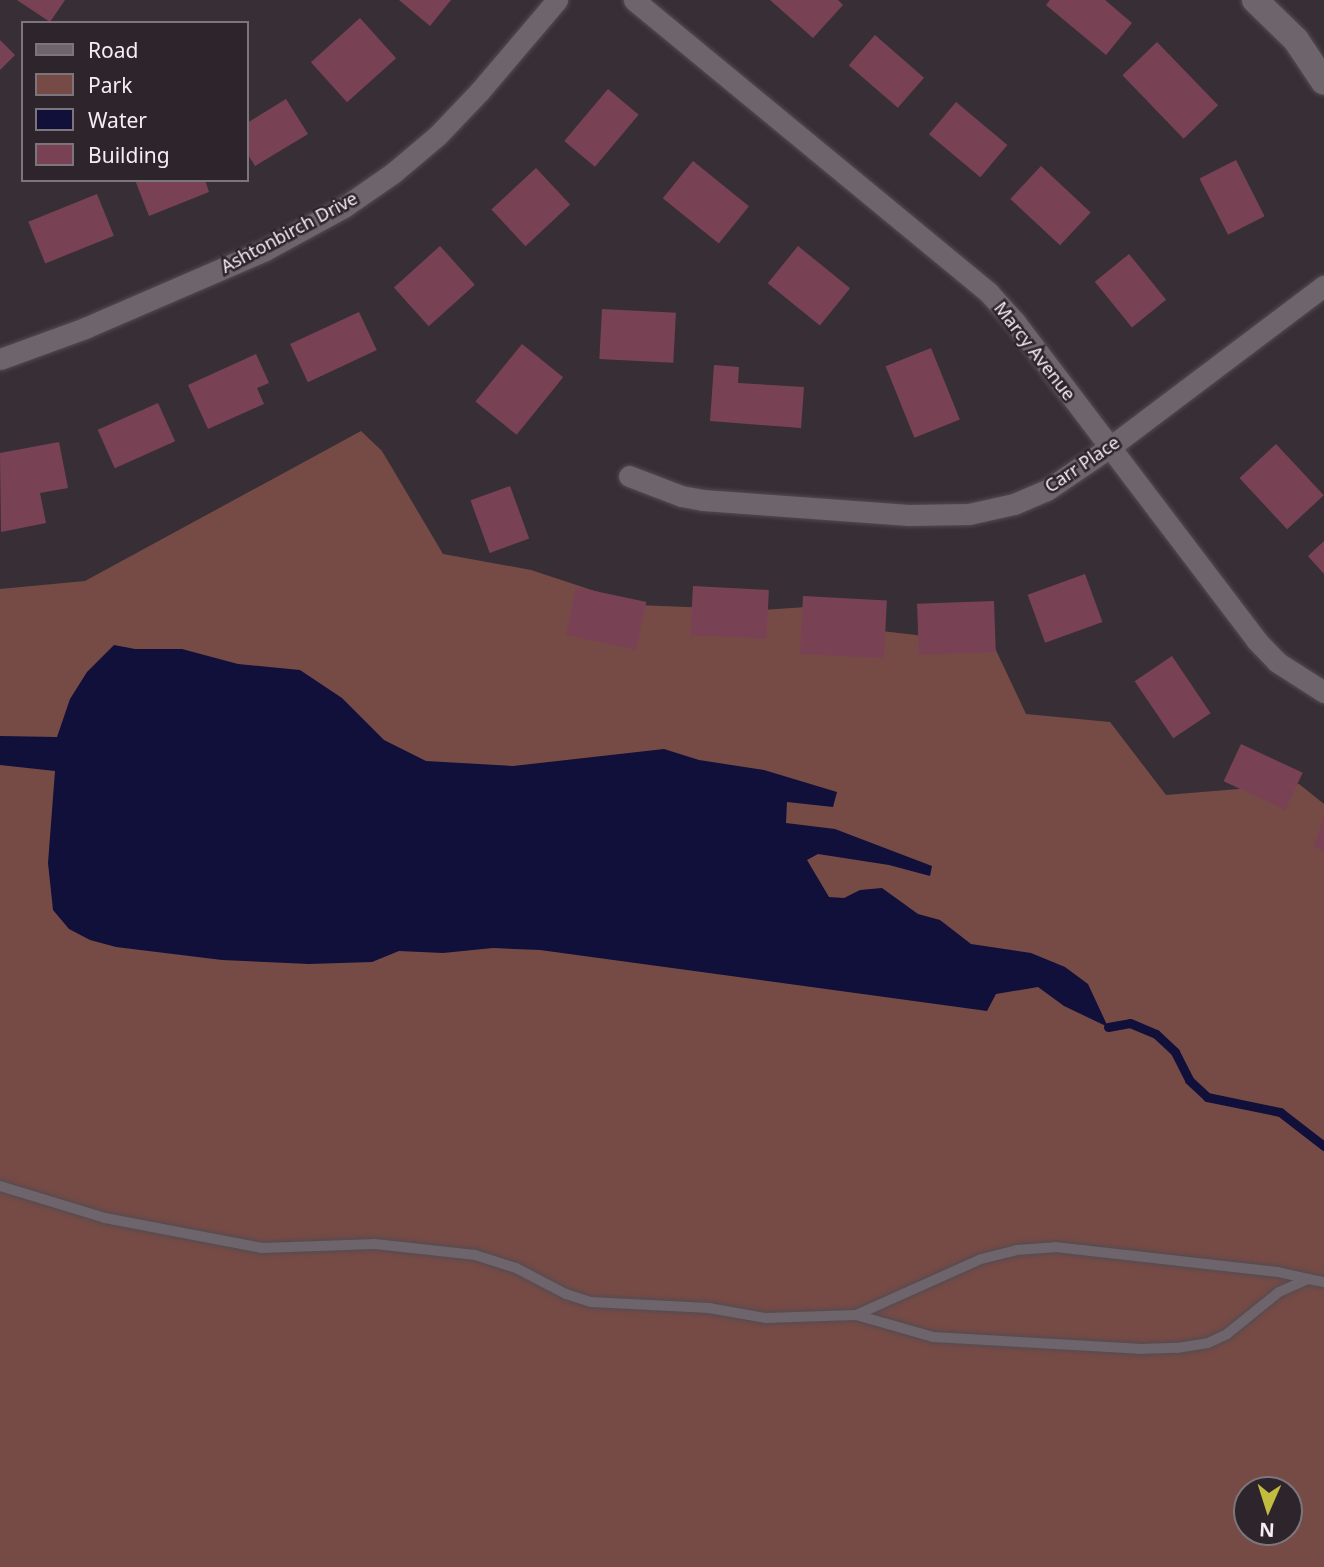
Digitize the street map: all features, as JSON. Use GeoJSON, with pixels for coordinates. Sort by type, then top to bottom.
{"type":"FeatureCollection","features":[{"type":"Feature","properties":{"kind":"street","name":"Ashtonbirch Drive"},"geometry":{"type":"LineString","coordinates":[[0,359],[85,328],[265,250],[344,207],[393,173],[438,135],[479,92],[557,0]]}},
{"type":"Feature","properties":{"kind":"street","name":"Marcy Avenue"},"geometry":{"type":"LineString","coordinates":[[634,0],[989,293],[1016,322],[1256,640],[1278,662],[1324,692]]}},
{"type":"Feature","properties":{"kind":"street"},"geometry":{"type":"LineString","coordinates":[[1255,0],[1296,40],[1324,82]]}},
{"type":"Feature","properties":{"kind":"street","name":"Carr Place"},"geometry":{"type":"LineString","coordinates":[[629,476],[681,496],[703,500],[946,516],[1014,503],[1047,490],[1110,447],[1324,286]]}},
{"type":"Feature","properties":{"kind":"lane"},"geometry":{"type":"LineString","coordinates":[[0,1186],[105,1218],[262,1248],[375,1244],[475,1255],[516,1268],[566,1294],[591,1302],[709,1308],[766,1318],[856,1315],[933,1337],[1139,1349],[1177,1348],[1208,1343],[1227,1334],[1279,1292],[1308,1279]]}},
{"type":"Feature","properties":{"kind":"lane"},"geometry":{"type":"LineString","coordinates":[[856,1315],[981,1259],[1016,1250],[1055,1247],[1278,1272],[1324,1282]]}},
{"type":"Feature","properties":{"kind":"green space"},"geometry":{"type":"Polygon","coordinates":[[[361,431],[382,451],[443,554],[531,570],[637,605],[762,610],[837,605],[873,630],[993,644],[1026,714],[1110,722],[1166,795],[1299,784],[1324,804],[1324,1567],[0,1567],[0,589],[85,581],[361,431]]]}},
{"type":"Feature","properties":{"kind":"water"},"geometry":{"type":"Polygon","coordinates":[[[114,645],[135,649],[182,649],[238,664],[300,670],[342,698],[384,740],[426,761],[513,766],[664,749],[699,760],[764,770],[837,792],[833,807],[787,802],[786,823],[835,829],[932,866],[930,876],[889,865],[818,854],[807,860],[829,897],[844,898],[860,890],[882,888],[918,914],[940,920],[971,944],[1031,953],[1065,967],[1088,984],[1108,1027],[1064,1006],[1038,987],[996,994],[987,1011],[540,950],[493,948],[443,953],[399,951],[372,962],[309,964],[222,960],[116,947],[90,940],[69,929],[53,910],[48,863],[55,771],[0,765],[0,736],[57,737],[70,699],[87,672],[114,645]]]}},
{"type":"Feature","properties":{"kind":"building"},"geometry":{"type":"Polygon","coordinates":[[[17,0],[65,0],[48,21],[17,0]]]}},
{"type":"Feature","properties":{"kind":"building"},"geometry":{"type":"Polygon","coordinates":[[[399,0],[451,0],[430,26],[399,0]]]}},
{"type":"Feature","properties":{"kind":"building"},"geometry":{"type":"Polygon","coordinates":[[[770,0],[838,0],[843,5],[813,38],[770,0]]]}},
{"type":"Feature","properties":{"kind":"building"},"geometry":{"type":"Polygon","coordinates":[[[1050,0],[1105,0],[1132,23],[1106,55],[1046,5],[1050,0]]]}},
{"type":"Feature","properties":{"kind":"building"},"geometry":{"type":"Polygon","coordinates":[[[360,18],[396,58],[347,102],[311,62],[360,18]]]}},
{"type":"Feature","properties":{"kind":"building"},"geometry":{"type":"Polygon","coordinates":[[[875,35],[924,78],[898,108],[849,65],[875,35]]]}},
{"type":"Feature","properties":{"kind":"building"},"geometry":{"type":"Polygon","coordinates":[[[0,40],[15,55],[0,70],[0,40]]]}},
{"type":"Feature","properties":{"kind":"building"},"geometry":{"type":"Polygon","coordinates":[[[1157,42],[1218,105],[1184,139],[1122,75],[1157,42]]]}},
{"type":"Feature","properties":{"kind":"building"},"geometry":{"type":"Polygon","coordinates":[[[608,89],[639,115],[595,167],[564,141],[608,89]]]}},
{"type":"Feature","properties":{"kind":"building"},"geometry":{"type":"Polygon","coordinates":[[[286,99],[308,134],[255,166],[248,155],[248,122],[286,99]]]}},
{"type":"Feature","properties":{"kind":"building"},"geometry":{"type":"Polygon","coordinates":[[[956,102],[1007,145],[980,177],[929,134],[956,102]]]}},
{"type":"Feature","properties":{"kind":"building"},"geometry":{"type":"Polygon","coordinates":[[[1236,160],[1265,216],[1228,235],[1199,179],[1236,160]]]}},
{"type":"Feature","properties":{"kind":"building"},"geometry":{"type":"Polygon","coordinates":[[[693,161],[749,206],[719,244],[663,198],[693,161]]]}},
{"type":"Feature","properties":{"kind":"building"},"geometry":{"type":"Polygon","coordinates":[[[1041,166],[1091,212],[1060,245],[1010,199],[1041,166]]]}},
{"type":"Feature","properties":{"kind":"building"},"geometry":{"type":"Polygon","coordinates":[[[536,168],[570,205],[525,246],[491,210],[536,168]]]}},
{"type":"Feature","properties":{"kind":"building"},"geometry":{"type":"Polygon","coordinates":[[[136,182],[206,182],[209,192],[149,216],[136,182]]]}},
{"type":"Feature","properties":{"kind":"building"},"geometry":{"type":"Polygon","coordinates":[[[97,194],[114,236],[45,263],[28,222],[97,194]]]}},
{"type":"Feature","properties":{"kind":"building"},"geometry":{"type":"Polygon","coordinates":[[[440,246],[475,285],[429,326],[394,287],[440,246]]]}},
{"type":"Feature","properties":{"kind":"building"},"geometry":{"type":"Polygon","coordinates":[[[798,246],[850,288],[820,325],[768,283],[798,246]]]}},
{"type":"Feature","properties":{"kind":"building"},"geometry":{"type":"Polygon","coordinates":[[[1129,254],[1166,300],[1132,328],[1095,282],[1129,254]]]}},
{"type":"Feature","properties":{"kind":"building"},"geometry":{"type":"Polygon","coordinates":[[[602,309],[676,313],[673,363],[599,359],[602,309]]]}},
{"type":"Feature","properties":{"kind":"building"},"geometry":{"type":"Polygon","coordinates":[[[359,312],[377,350],[308,382],[290,344],[359,312]]]}},
{"type":"Feature","properties":{"kind":"building"},"geometry":{"type":"Polygon","coordinates":[[[522,344],[563,377],[517,435],[475,402],[522,344]]]}},
{"type":"Feature","properties":{"kind":"building"},"geometry":{"type":"Polygon","coordinates":[[[931,348],[960,419],[914,438],[886,366],[931,348]]]}},
{"type":"Feature","properties":{"kind":"building"},"geometry":{"type":"Polygon","coordinates":[[[256,354],[269,383],[257,388],[264,404],[208,429],[188,385],[256,354]]]}},
{"type":"Feature","properties":{"kind":"building"},"geometry":{"type":"Polygon","coordinates":[[[714,365],[739,367],[738,383],[804,387],[801,428],[710,421],[714,365]]]}},
{"type":"Feature","properties":{"kind":"building"},"geometry":{"type":"Polygon","coordinates":[[[158,403],[175,441],[115,468],[98,430],[158,403]]]}},
{"type":"Feature","properties":{"kind":"building"},"geometry":{"type":"Polygon","coordinates":[[[59,442],[68,488],[40,493],[46,523],[1,532],[0,453],[59,442]]]}},
{"type":"Feature","properties":{"kind":"building"},"geometry":{"type":"Polygon","coordinates":[[[1276,444],[1324,495],[1287,529],[1239,478],[1276,444]]]}},
{"type":"Feature","properties":{"kind":"building"},"geometry":{"type":"Polygon","coordinates":[[[510,486],[529,539],[490,553],[471,500],[510,486]]]}},
{"type":"Feature","properties":{"kind":"building"},"geometry":{"type":"Polygon","coordinates":[[[1324,541],[1324,574],[1308,556],[1324,541]]]}},
{"type":"Feature","properties":{"kind":"building"},"geometry":{"type":"Polygon","coordinates":[[[1085,574],[1102,622],[1045,643],[1028,595],[1085,574]]]}},
{"type":"Feature","properties":{"kind":"building"},"geometry":{"type":"Polygon","coordinates":[[[693,586],[769,590],[766,639],[690,635],[693,586]]]}},
{"type":"Feature","properties":{"kind":"building"},"geometry":{"type":"Polygon","coordinates":[[[576,587],[646,602],[636,650],[566,635],[576,587]]]}},
{"type":"Feature","properties":{"kind":"building"},"geometry":{"type":"Polygon","coordinates":[[[803,596],[887,600],[884,658],[800,654],[803,596]]]}},
{"type":"Feature","properties":{"kind":"building"},"geometry":{"type":"Polygon","coordinates":[[[994,601],[996,652],[919,655],[917,604],[994,601]]]}},
{"type":"Feature","properties":{"kind":"building"},"geometry":{"type":"Polygon","coordinates":[[[1172,656],[1211,713],[1173,738],[1135,681],[1172,656]]]}},
{"type":"Feature","properties":{"kind":"building"},"geometry":{"type":"Polygon","coordinates":[[[1241,744],[1303,773],[1285,810],[1224,781],[1241,744]]]}},
{"type":"Feature","properties":{"kind":"building"},"geometry":{"type":"Polygon","coordinates":[[[1324,819],[1324,851],[1313,847],[1324,819]]]}},
{"type":"Feature","properties":{"kind":"waterway"},"geometry":{"type":"LineString","coordinates":[[1108,1027],[1130,1023],[1156,1034],[1175,1052],[1189,1080],[1207,1097],[1280,1112],[1324,1146]]}}]}
